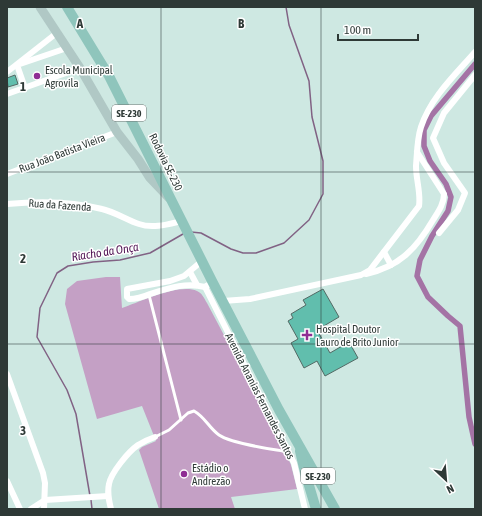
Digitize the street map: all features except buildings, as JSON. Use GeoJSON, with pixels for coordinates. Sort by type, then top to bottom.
{"type":"FeatureCollection","features":[{"type":"Feature","properties":{"kind":"main road","name":"Rodovia SE-230"},"geometry":{"type":"LineString","coordinates":[[67,7],[109,76],[183,222]]}},
{"type":"Feature","properties":{"kind":"main road","name":"SE-230"},"geometry":{"type":"LineString","coordinates":[[183,222],[202,260],[209,284],[223,302],[279,410],[335,509]]}},
{"type":"Feature","properties":{"kind":"main road","name":"SE-230"},"geometry":{"type":"LineString","coordinates":[[298,444],[298,463],[316,509]]}},
{"type":"Feature","properties":{"kind":"street"},"geometry":{"type":"LineString","coordinates":[[40,7],[58,32],[118,132],[150,178],[174,204]]}},
{"type":"Feature","properties":{"kind":"street"},"geometry":{"type":"LineString","coordinates":[[7,72],[58,32]]}},
{"type":"Feature","properties":{"kind":"street"},"geometry":{"type":"LineString","coordinates":[[17,65],[67,48]]}},
{"type":"Feature","properties":{"kind":"street"},"geometry":{"type":"LineString","coordinates":[[361,275],[370,270],[419,206],[420,200],[416,171],[420,128],[434,100],[475,52]]}},
{"type":"Feature","properties":{"kind":"street"},"geometry":{"type":"LineString","coordinates":[[17,65],[25,88]]}},
{"type":"Feature","properties":{"kind":"street"},"geometry":{"type":"LineString","coordinates":[[7,94],[80,68]]}},
{"type":"Feature","properties":{"kind":"street"},"geometry":{"type":"LineString","coordinates":[[439,233],[458,210],[465,193],[444,163],[433,138],[444,113],[475,75]]}},
{"type":"Feature","properties":{"kind":"street","name":"Rua João Batista Vieira"},"geometry":{"type":"LineString","coordinates":[[7,174],[118,132]]}},
{"type":"Feature","properties":{"kind":"street"},"geometry":{"type":"LineString","coordinates":[[223,302],[250,299],[379,271],[408,254],[422,239],[442,206],[444,199],[444,194],[440,186],[417,152]]}},
{"type":"Feature","properties":{"kind":"street","name":"Rua da Fazenda"},"geometry":{"type":"LineString","coordinates":[[7,204],[42,202],[87,206],[104,209],[140,225],[150,226],[183,222]]}},
{"type":"Feature","properties":{"kind":"street"},"geometry":{"type":"LineString","coordinates":[[384,252],[391,265]]}},
{"type":"Feature","properties":{"kind":"street"},"geometry":{"type":"LineString","coordinates":[[202,260],[184,276],[170,281],[130,288],[127,291],[129,299],[183,285],[209,284]]}},
{"type":"Feature","properties":{"kind":"street"},"geometry":{"type":"LineString","coordinates":[[190,272],[197,285]]}},
{"type":"Feature","properties":{"kind":"street","name":"Avenida Ananias Fernandes Santos"},"geometry":{"type":"LineString","coordinates":[[209,284],[289,452],[298,463],[305,509]]}},
{"type":"Feature","properties":{"kind":"street"},"geometry":{"type":"LineString","coordinates":[[7,374],[43,473],[45,483],[44,509]]}},
{"type":"Feature","properties":{"kind":"street"},"geometry":{"type":"LineString","coordinates":[[111,509],[108,496],[109,485],[115,470],[138,445],[154,437]]}},
{"type":"Feature","properties":{"kind":"street"},"geometry":{"type":"LineString","coordinates":[[7,482],[20,509]]}},
{"type":"Feature","properties":{"kind":"street"},"geometry":{"type":"LineString","coordinates":[[31,509],[45,500],[108,496]]}},
{"type":"Feature","properties":{"kind":"lane"},"geometry":{"type":"LineString","coordinates":[[149,295],[181,420]]}},
{"type":"Feature","properties":{"kind":"lane"},"geometry":{"type":"LineString","coordinates":[[154,437],[169,430],[188,413],[194,411],[201,414],[218,435],[236,441],[289,452]]}},
{"type":"Feature","properties":{"kind":"shaded area"},"geometry":{"type":"Polygon","coordinates":[[[106,277],[120,277],[122,308],[160,294],[180,289],[189,289],[202,294],[283,447],[291,465],[297,489],[231,497],[235,509],[159,509],[139,450],[142,447],[156,441],[142,406],[97,419],[65,304],[67,289],[77,281],[106,277]]]}},
{"type":"Feature","properties":{"kind":"waterway","name":"Riacho da Onça"},"geometry":{"type":"LineString","coordinates":[[191,232],[201,233],[231,249],[243,253],[256,253],[284,243],[309,220],[323,194],[323,161],[312,117],[309,81],[289,25],[286,7]]}},
{"type":"Feature","properties":{"kind":"waterway"},"geometry":{"type":"LineString","coordinates":[[475,64],[431,116],[424,130],[424,146],[430,161],[446,184],[451,197],[448,211],[432,236],[420,260],[417,276],[428,297],[460,326],[469,417],[475,444]]}},
{"type":"Feature","properties":{"kind":"waterway","name":"Riacho da Onça"},"geometry":{"type":"LineString","coordinates":[[90,496],[76,414],[67,390],[37,337],[40,308],[57,273],[68,266],[120,260],[150,253],[183,234]]}},
{"type":"Feature","properties":{"kind":"waterway","name":"Riacho da Onça"},"geometry":{"type":"LineString","coordinates":[[91,500],[92,509]]}},
{"type":"Feature","properties":{"kind":"place","name":"Escola Municipal Agrovila"},"geometry":{"type":"Point","coordinates":[37,76]}},
{"type":"Feature","properties":{"kind":"place","name":"Hospital Doutor Lauro de Brito Junior"},"geometry":{"type":"Point","coordinates":[307,335]}},
{"type":"Feature","properties":{"kind":"place","name":"Estádio o Andrezão"},"geometry":{"type":"Point","coordinates":[184,474]}}]}
